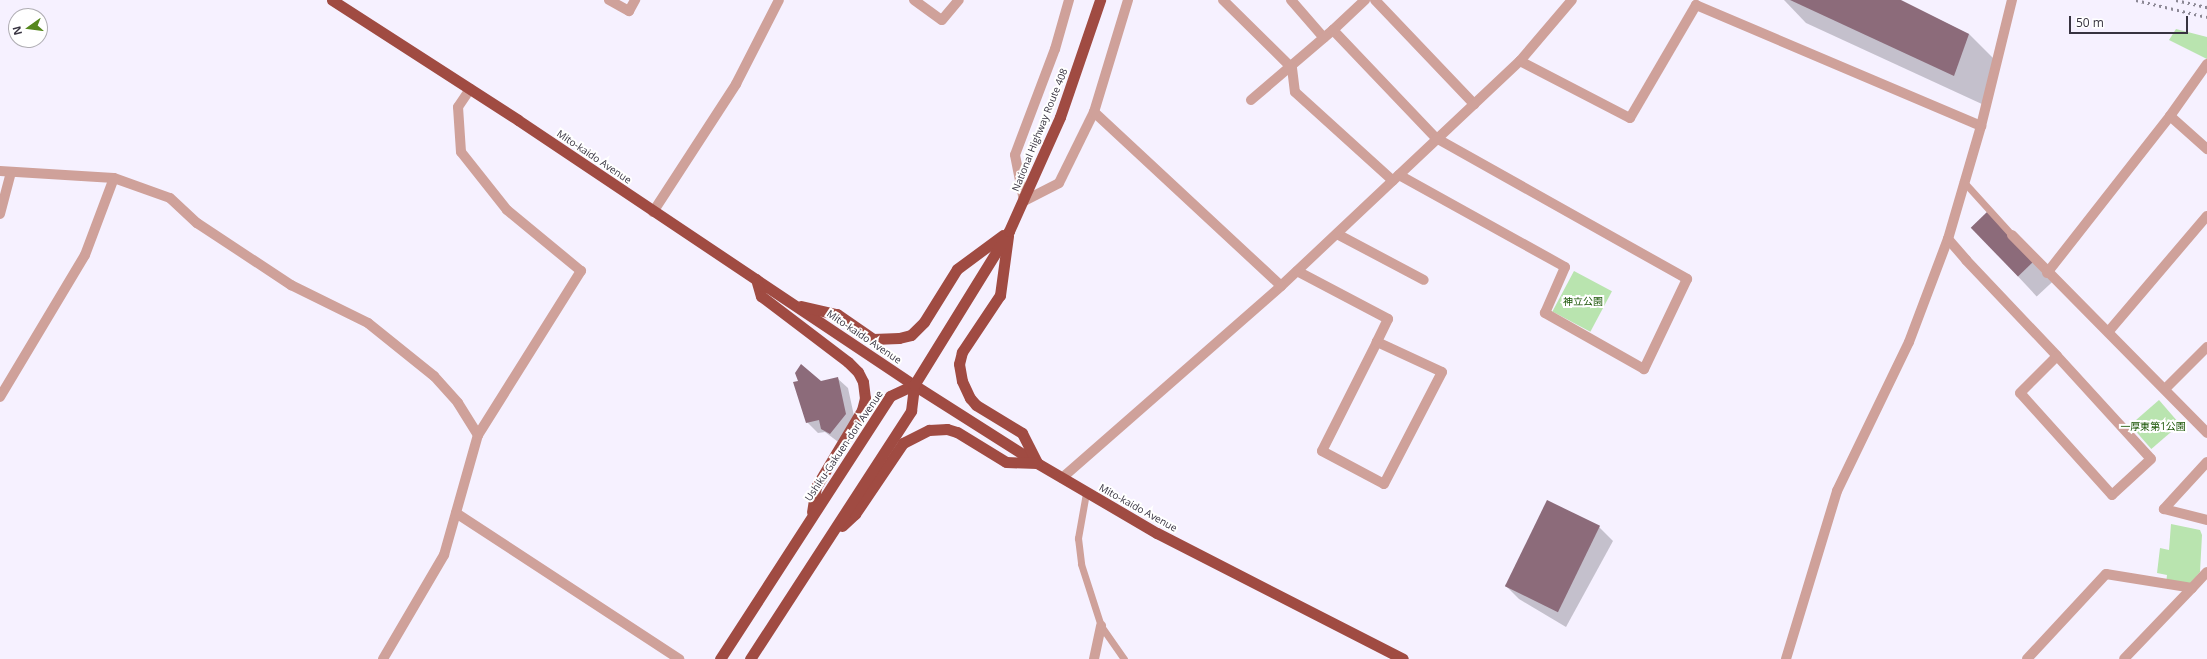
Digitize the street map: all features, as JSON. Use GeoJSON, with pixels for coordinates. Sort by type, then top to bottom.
{"type":"FeatureCollection","features":[{"type":"Feature","properties":{"kind":"highway","name":"Mito-kaido Avenue"},"geometry":{"type":"LineString","coordinates":[[332,0],[470,88],[914,386],[1037,463],[1157,534],[1403,659]]}},
{"type":"Feature","properties":{"kind":"highway","name":"National Highway Route 408"},"geometry":{"type":"LineString","coordinates":[[914,386],[1009,231],[1024,200],[1060,117],[1100,0]]}},
{"type":"Feature","properties":{"kind":"highway"},"geometry":{"type":"LineString","coordinates":[[795,305],[837,314],[873,339],[899,338],[911,334],[924,322],[957,269],[1009,231]]}},
{"type":"Feature","properties":{"kind":"highway"},"geometry":{"type":"LineString","coordinates":[[829,538],[854,514],[903,443],[916,434],[947,429],[957,432],[1006,462],[1037,463],[1022,433],[976,405],[970,398],[963,386],[959,364],[962,352],[1000,295],[1009,231]]}},
{"type":"Feature","properties":{"kind":"highway"},"geometry":{"type":"LineString","coordinates":[[756,279],[761,296],[848,362],[858,372],[863,382],[865,398],[862,410],[816,487],[811,516]]}},
{"type":"Feature","properties":{"kind":"highway"},"geometry":{"type":"LineString","coordinates":[[750,659],[911,411],[914,386]]}},
{"type":"Feature","properties":{"kind":"highway","name":"Ushiku-Gakuen-dori Avenue"},"geometry":{"type":"LineString","coordinates":[[720,659],[811,516],[890,396],[914,386]]}},
{"type":"Feature","properties":{"kind":"street"},"geometry":{"type":"LineString","coordinates":[[609,0],[629,11],[635,0]]}},
{"type":"Feature","properties":{"kind":"street"},"geometry":{"type":"LineString","coordinates":[[653,212],[736,84],[779,0]]}},
{"type":"Feature","properties":{"kind":"street"},"geometry":{"type":"LineString","coordinates":[[914,0],[942,20],[959,0]]}},
{"type":"Feature","properties":{"kind":"street"},"geometry":{"type":"LineString","coordinates":[[1069,0],[1055,49],[1016,155],[1024,200],[1059,183],[1094,112],[1128,0]]}},
{"type":"Feature","properties":{"kind":"street"},"geometry":{"type":"LineString","coordinates":[[1222,0],[1292,68],[1295,92],[1396,178],[1565,268],[1544,314],[1644,369],[1687,279],[1436,138],[1333,30]]}},
{"type":"Feature","properties":{"kind":"street"},"geometry":{"type":"LineString","coordinates":[[1291,0],[1324,38]]}},
{"type":"Feature","properties":{"kind":"street"},"geometry":{"type":"LineString","coordinates":[[1251,100],[1292,68],[1365,0]]}},
{"type":"Feature","properties":{"kind":"street"},"geometry":{"type":"LineString","coordinates":[[1375,0],[1474,104]]}},
{"type":"Feature","properties":{"kind":"street"},"geometry":{"type":"LineString","coordinates":[[1062,478],[1281,286],[1337,234],[1436,138],[1520,61],[1572,0]]}},
{"type":"Feature","properties":{"kind":"street"},"geometry":{"type":"LineString","coordinates":[[1786,659],[1837,491],[1909,342],[1948,238],[1963,181],[1981,126],[2012,0]]}},
{"type":"Feature","properties":{"kind":"street"},"geometry":{"type":"LineString","coordinates":[[1520,61],[1630,118],[1696,5],[1981,126]]}},
{"type":"Feature","properties":{"kind":"street"},"geometry":{"type":"LineString","coordinates":[[2047,273],[2170,116],[2207,64]]}},
{"type":"Feature","properties":{"kind":"street"},"geometry":{"type":"LineString","coordinates":[[383,659],[441,564],[478,435],[581,271],[507,210],[461,152],[458,107],[470,88]]}},
{"type":"Feature","properties":{"kind":"street"},"geometry":{"type":"LineString","coordinates":[[1094,112],[1281,286]]}},
{"type":"Feature","properties":{"kind":"street"},"geometry":{"type":"LineString","coordinates":[[2170,116],[2207,149]]}},
{"type":"Feature","properties":{"kind":"street"},"geometry":{"type":"LineString","coordinates":[[0,171],[114,178],[170,198],[197,222],[291,285],[368,323],[434,376],[458,403],[478,435]]}},
{"type":"Feature","properties":{"kind":"street"},"geometry":{"type":"LineString","coordinates":[[0,214],[11,172]]}},
{"type":"Feature","properties":{"kind":"street"},"geometry":{"type":"LineString","coordinates":[[0,397],[85,255],[114,178]]}},
{"type":"Feature","properties":{"kind":"street"},"geometry":{"type":"LineString","coordinates":[[2109,330],[2207,216]]}},
{"type":"Feature","properties":{"kind":"street"},"geometry":{"type":"LineString","coordinates":[[1337,234],[1424,280]]}},
{"type":"Feature","properties":{"kind":"street"},"geometry":{"type":"LineString","coordinates":[[2012,235],[2047,273],[2109,330],[2166,388],[2207,433]]}},
{"type":"Feature","properties":{"kind":"street"},"geometry":{"type":"LineString","coordinates":[[1948,238],[2057,356],[2151,459],[2112,495],[2020,393],[2057,356]]}},
{"type":"Feature","properties":{"kind":"street"},"geometry":{"type":"LineString","coordinates":[[1297,271],[1388,320],[1322,451],[1384,484],[1442,372],[1377,342]]}},
{"type":"Feature","properties":{"kind":"street"},"geometry":{"type":"LineString","coordinates":[[2166,388],[2207,347]]}},
{"type":"Feature","properties":{"kind":"street"},"geometry":{"type":"LineString","coordinates":[[2207,462],[2164,509],[2207,520]]}},
{"type":"Feature","properties":{"kind":"street"},"geometry":{"type":"LineString","coordinates":[[456,513],[679,659]]}},
{"type":"Feature","properties":{"kind":"street"},"geometry":{"type":"LineString","coordinates":[[2124,659],[2207,572]]}},
{"type":"Feature","properties":{"kind":"street"},"geometry":{"type":"LineString","coordinates":[[2027,659],[2106,574],[2192,588]]}},
{"type":"Feature","properties":{"kind":"street"},"geometry":{"type":"LineString","coordinates":[[1094,659],[1101,626]]}},
{"type":"Feature","properties":{"kind":"lane"},"geometry":{"type":"LineString","coordinates":[[1963,181],[2012,235]]}},
{"type":"Feature","properties":{"kind":"lane"},"geometry":{"type":"LineString","coordinates":[[1086,493],[1078,538],[1081,564],[1101,626],[1124,659]]}},
{"type":"Feature","properties":{"kind":"green space"},"geometry":{"type":"Polygon","coordinates":[[[2176,29],[2207,37],[2207,59],[2169,40],[2176,29]]]}},
{"type":"Feature","properties":{"kind":"green space","name":"神立公園"},"geometry":{"type":"Polygon","coordinates":[[[1574,271],[1612,291],[1590,332],[1552,312],[1574,271]]]}},
{"type":"Feature","properties":{"kind":"green space","name":"一厚東第1公園"},"geometry":{"type":"Polygon","coordinates":[[[2159,400],[2180,424],[2151,449],[2130,425],[2159,400]]]}},
{"type":"Feature","properties":{"kind":"green space"},"geometry":{"type":"Polygon","coordinates":[[[2171,524],[2200,530],[2202,535],[2200,572],[2189,585],[2166,584],[2167,575],[2157,573],[2160,548],[2169,550],[2171,524]]]}},
{"type":"Feature","properties":{"kind":"building"},"geometry":{"type":"Polygon","coordinates":[[[1790,0],[1901,0],[1969,34],[1954,76],[1790,0]]]}},
{"type":"Feature","properties":{"kind":"building"},"geometry":{"type":"Polygon","coordinates":[[[1988,211],[2035,260],[2018,277],[1971,228],[1988,211]]]}},
{"type":"Feature","properties":{"kind":"building"},"geometry":{"type":"Polygon","coordinates":[[[801,364],[821,381],[838,377],[846,414],[830,434],[821,429],[819,420],[806,423],[793,382],[798,381],[795,373],[801,364]]]}},
{"type":"Feature","properties":{"kind":"building"},"geometry":{"type":"Polygon","coordinates":[[[1547,500],[1600,526],[1558,612],[1505,586],[1547,500]]]}},
{"type":"Feature","properties":{"kind":"railway"},"geometry":{"type":"LineString","coordinates":[[2136,0],[2207,17]]}},
{"type":"Feature","properties":{"kind":"railway"},"geometry":{"type":"LineString","coordinates":[[2176,0],[2207,7]]}}]}
